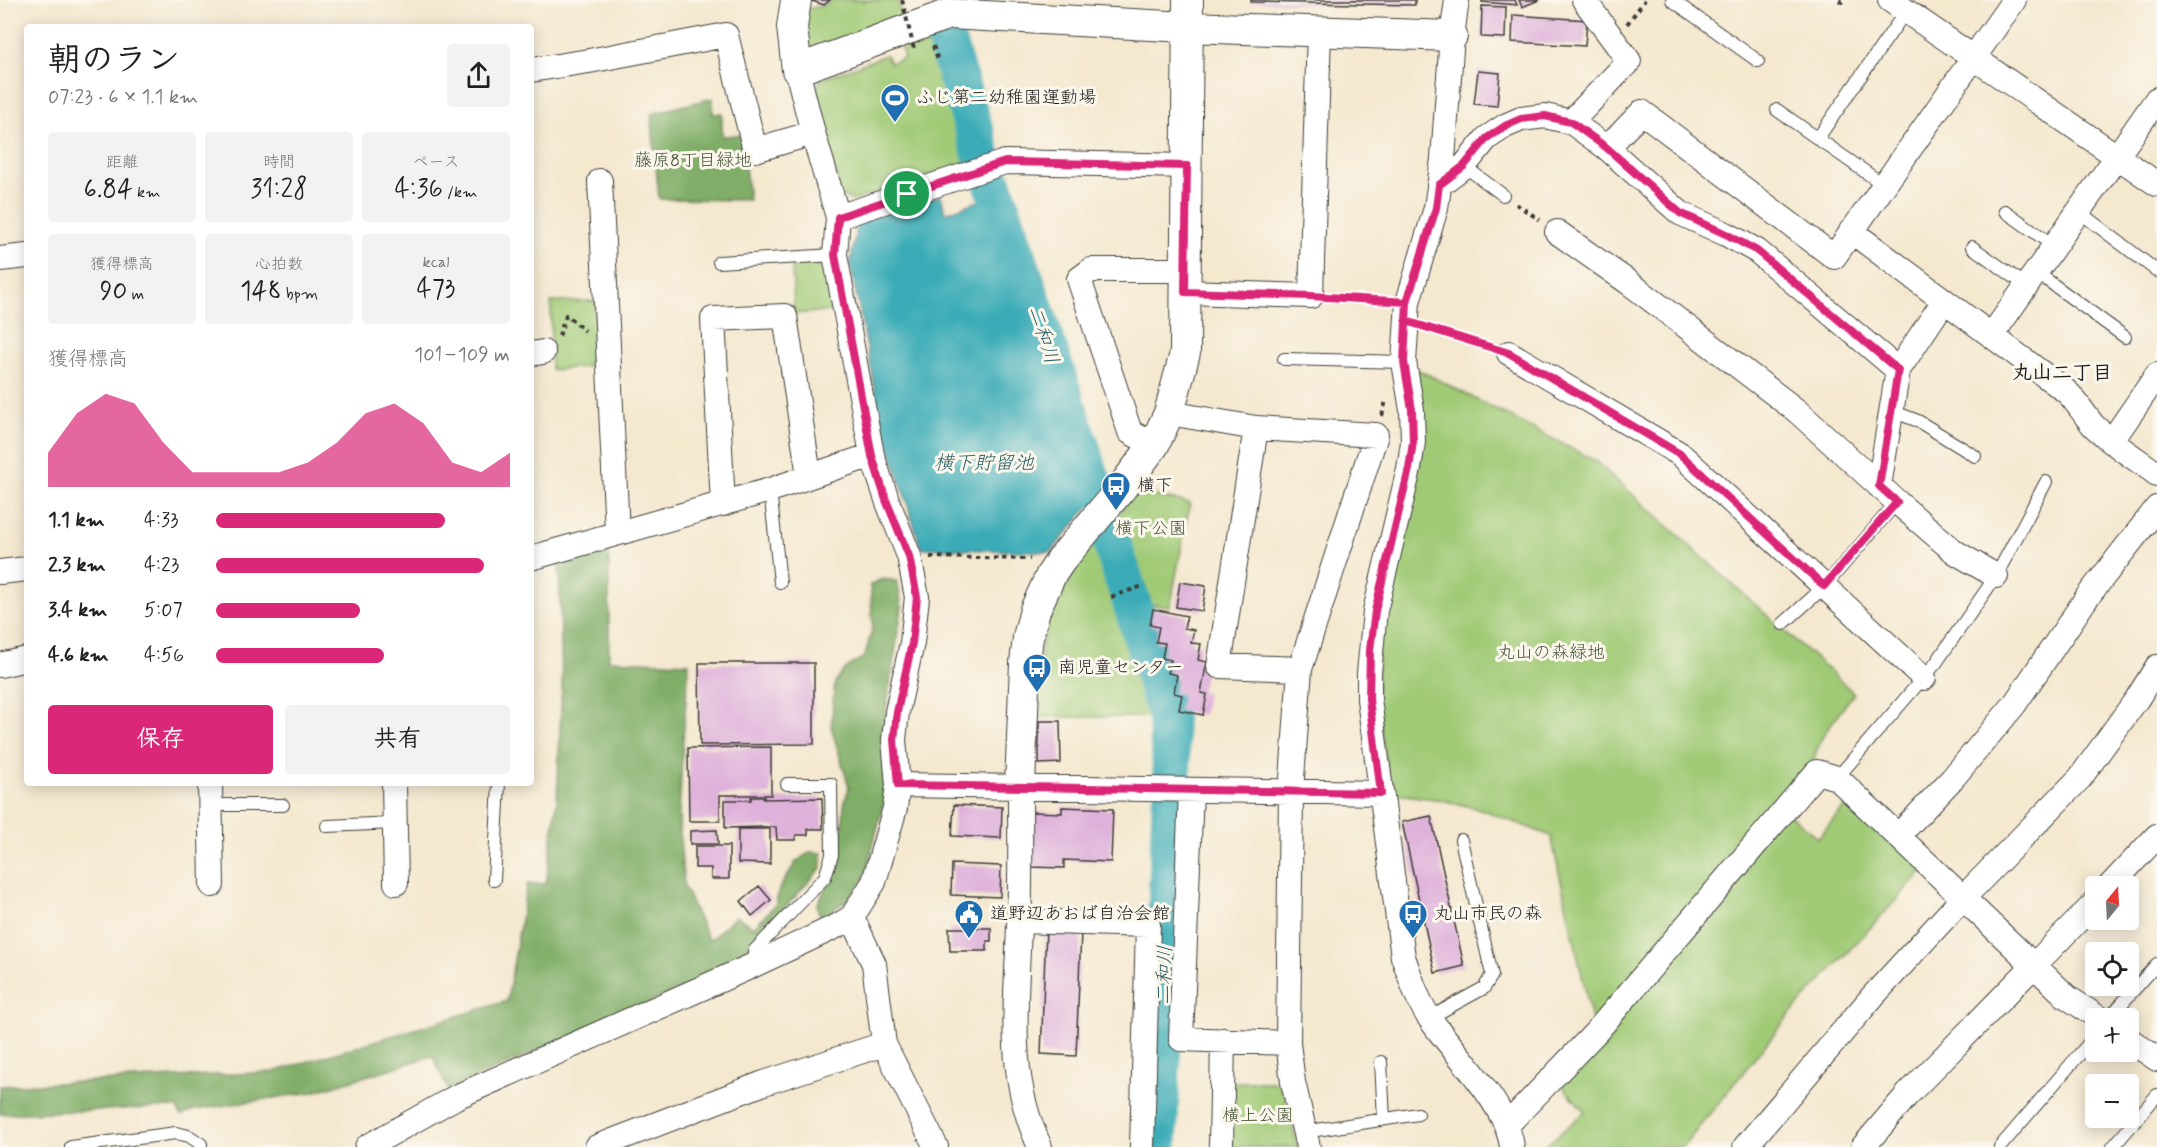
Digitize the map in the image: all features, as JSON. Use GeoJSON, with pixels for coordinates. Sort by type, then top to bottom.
{"type":"FeatureCollection","features":[{"type":"Feature","properties":{"kind":"street"},"geometry":{"type":"LineString","coordinates":[[377,1144],[456,1096],[754,965],[852,917],[874,882],[895,808],[898,785],[894,740],[897,712],[912,643],[917,597],[909,556],[886,500],[872,456],[835,255],[838,217],[797,70],[792,27],[796,0]]}},
{"type":"Feature","properties":{"kind":"street"},"geometry":{"type":"LineString","coordinates":[[1456,0],[1443,159],[1436,208],[1407,311],[1404,362],[1412,410],[1413,442],[1409,469],[1375,611],[1369,673],[1369,699],[1403,957],[1414,988],[1429,1018],[1491,1099],[1509,1136],[1817,772],[1837,778],[2067,998],[2085,1010]]}},
{"type":"Feature","properties":{"kind":"street"},"geometry":{"type":"LineString","coordinates":[[1571,122],[1629,61],[1584,0]]}},
{"type":"Feature","properties":{"kind":"street"},"geometry":{"type":"LineString","coordinates":[[1607,148],[1642,112],[1834,257],[2014,0]]}},
{"type":"Feature","properties":{"kind":"street"},"geometry":{"type":"LineString","coordinates":[[1898,5],[2157,184]]}},
{"type":"Feature","properties":{"kind":"street"},"geometry":{"type":"LineString","coordinates":[[797,70],[949,7],[1187,14],[1319,31],[1452,36]]}},
{"type":"Feature","properties":{"kind":"street"},"geometry":{"type":"LineString","coordinates":[[1040,1147],[1032,1129],[1018,1079],[1015,1052],[1024,663],[1028,637],[1043,593],[1061,560],[1154,445],[1169,413],[1185,353],[1187,14]]}},
{"type":"Feature","properties":{"kind":"street"},"geometry":{"type":"LineString","coordinates":[[1154,445],[1130,432],[1079,279],[1090,270],[1311,296],[1319,31]]}},
{"type":"Feature","properties":{"kind":"street"},"geometry":{"type":"LineString","coordinates":[[534,70],[589,62],[726,35],[755,150],[813,133]]}},
{"type":"Feature","properties":{"kind":"street"},"geometry":{"type":"LineString","coordinates":[[1992,335],[2157,99]]}},
{"type":"Feature","properties":{"kind":"street"},"geometry":{"type":"LineString","coordinates":[[1439,185],[1464,166],[1487,138],[1505,126],[1521,119],[1545,116],[1571,122],[1607,148],[1680,213],[1757,251],[1898,370]]}},
{"type":"Feature","properties":{"kind":"street"},"geometry":{"type":"LineString","coordinates":[[838,217],[1005,162],[1187,166]]}},
{"type":"Feature","properties":{"kind":"street"},"geometry":{"type":"LineString","coordinates":[[600,181],[617,532]]}},
{"type":"Feature","properties":{"kind":"street"},"geometry":{"type":"LineString","coordinates":[[1851,231],[2067,392],[2092,423],[2112,442],[2157,474]]}},
{"type":"Feature","properties":{"kind":"street"},"geometry":{"type":"LineString","coordinates":[[1557,232],[1685,324],[1797,411],[1955,552],[1996,576]]}},
{"type":"Feature","properties":{"kind":"street"},"geometry":{"type":"LineString","coordinates":[[0,259],[24,256]]}},
{"type":"Feature","properties":{"kind":"street"},"geometry":{"type":"LineString","coordinates":[[1888,494],[1892,411],[1898,370],[1944,302]]}},
{"type":"Feature","properties":{"kind":"street"},"geometry":{"type":"LineString","coordinates":[[723,504],[713,319],[785,316],[808,476]]}},
{"type":"Feature","properties":{"kind":"street"},"geometry":{"type":"LineString","coordinates":[[1509,353],[1680,454],[1924,678]]}},
{"type":"Feature","properties":{"kind":"street"},"geometry":{"type":"LineString","coordinates":[[2112,442],[2157,375]]}},
{"type":"Feature","properties":{"kind":"street"},"geometry":{"type":"LineString","coordinates":[[1169,413],[1256,428],[1376,435],[1300,669],[1290,792],[1288,1043],[1293,1082],[1306,1139]]}},
{"type":"Feature","properties":{"kind":"street"},"geometry":{"type":"LineString","coordinates":[[1256,428],[1219,666],[1300,669]]}},
{"type":"Feature","properties":{"kind":"street"},"geometry":{"type":"LineString","coordinates":[[534,557],[770,490],[872,456]]}},
{"type":"Feature","properties":{"kind":"street"},"geometry":{"type":"LineString","coordinates":[[1898,836],[1952,779],[2014,705],[2088,596],[2157,508]]}},
{"type":"Feature","properties":{"kind":"street"},"geometry":{"type":"LineString","coordinates":[[0,572],[24,568]]}},
{"type":"Feature","properties":{"kind":"street"},"geometry":{"type":"LineString","coordinates":[[0,665],[24,660]]}},
{"type":"Feature","properties":{"kind":"street"},"geometry":{"type":"LineString","coordinates":[[1745,1147],[1872,996],[1963,898],[2080,778],[2137,699],[2157,667]]}},
{"type":"Feature","properties":{"kind":"street"},"geometry":{"type":"LineString","coordinates":[[898,785],[1381,793]]}},
{"type":"Feature","properties":{"kind":"street"},"geometry":{"type":"LineString","coordinates":[[394,786],[396,883]]}},
{"type":"Feature","properties":{"kind":"street"},"geometry":{"type":"LineString","coordinates":[[1178,789],[1181,1039],[1288,1043]]}},
{"type":"Feature","properties":{"kind":"street"},"geometry":{"type":"LineString","coordinates":[[210,794],[212,885]]}},
{"type":"Feature","properties":{"kind":"street"},"geometry":{"type":"LineString","coordinates":[[2119,876],[2157,836]]}},
{"type":"Feature","properties":{"kind":"street"},"geometry":{"type":"LineString","coordinates":[[1863,1147],[1908,1094],[2085,913]]}},
{"type":"Feature","properties":{"kind":"street"},"geometry":{"type":"LineString","coordinates":[[852,917],[874,964],[884,1044],[936,1147]]}},
{"type":"Feature","properties":{"kind":"street"},"geometry":{"type":"LineString","coordinates":[[1019,921],[1148,925],[1142,1147]]}},
{"type":"Feature","properties":{"kind":"street"},"geometry":{"type":"LineString","coordinates":[[1221,1147],[1223,1040]]}},
{"type":"Feature","properties":{"kind":"street"},"geometry":{"type":"LineString","coordinates":[[597,1147],[764,1083],[884,1044]]}},
{"type":"Feature","properties":{"kind":"street"},"geometry":{"type":"LineString","coordinates":[[2139,1047],[2157,1059]]}},
{"type":"Feature","properties":{"kind":"lane"},"geometry":{"type":"LineString","coordinates":[[1672,0],[1758,61]]}},
{"type":"Feature","properties":{"kind":"lane"},"geometry":{"type":"LineString","coordinates":[[1818,138],[1898,5]]}},
{"type":"Feature","properties":{"kind":"lane"},"geometry":{"type":"LineString","coordinates":[[1777,110],[1884,185]]}},
{"type":"Feature","properties":{"kind":"lane"},"geometry":{"type":"LineString","coordinates":[[1464,166],[1503,195]]}},
{"type":"Feature","properties":{"kind":"lane"},"geometry":{"type":"LineString","coordinates":[[2005,211],[2054,246]]}},
{"type":"Feature","properties":{"kind":"lane"},"geometry":{"type":"LineString","coordinates":[[2079,211],[2157,271]]}},
{"type":"Feature","properties":{"kind":"lane"},"geometry":{"type":"LineString","coordinates":[[1972,247],[2031,279],[2125,337]]}},
{"type":"Feature","properties":{"kind":"lane"},"geometry":{"type":"LineString","coordinates":[[720,262],[835,255]]}},
{"type":"Feature","properties":{"kind":"lane"},"geometry":{"type":"LineString","coordinates":[[1284,360],[1404,362]]}},
{"type":"Feature","properties":{"kind":"lane"},"geometry":{"type":"LineString","coordinates":[[1892,411],[1918,421],[1975,456]]}},
{"type":"Feature","properties":{"kind":"lane"},"geometry":{"type":"LineString","coordinates":[[1837,778],[1936,663],[1996,576],[2046,482]]}},
{"type":"Feature","properties":{"kind":"lane"},"geometry":{"type":"LineString","coordinates":[[770,490],[780,582]]}},
{"type":"Feature","properties":{"kind":"lane"},"geometry":{"type":"LineString","coordinates":[[1783,624],[1824,586],[1888,494]]}},
{"type":"Feature","properties":{"kind":"lane"},"geometry":{"type":"LineString","coordinates":[[754,965],[754,951],[825,877],[832,855],[831,784],[788,784]]}},
{"type":"Feature","properties":{"kind":"lane"},"geometry":{"type":"LineString","coordinates":[[495,880],[499,786]]}},
{"type":"Feature","properties":{"kind":"lane"},"geometry":{"type":"LineString","coordinates":[[210,794],[283,804]]}},
{"type":"Feature","properties":{"kind":"lane"},"geometry":{"type":"LineString","coordinates":[[327,826],[395,823]]}},
{"type":"Feature","properties":{"kind":"lane"},"geometry":{"type":"LineString","coordinates":[[1429,1018],[1484,988],[1492,975],[1461,840]]}},
{"type":"Feature","properties":{"kind":"lane"},"geometry":{"type":"LineString","coordinates":[[2118,1008],[2157,964]]}},
{"type":"Feature","properties":{"kind":"lane"},"geometry":{"type":"LineString","coordinates":[[2000,1147],[2085,1048]]}},
{"type":"Feature","properties":{"kind":"lane"},"geometry":{"type":"LineString","coordinates":[[1381,1062],[1384,1119]]}},
{"type":"Feature","properties":{"kind":"lane"},"geometry":{"type":"LineString","coordinates":[[2112,1147],[2157,1095]]}},
{"type":"Feature","properties":{"kind":"lane"},"geometry":{"type":"LineString","coordinates":[[1306,1139],[1384,1119],[1418,1114]]}},
{"type":"Feature","properties":{"kind":"lane"},"geometry":{"type":"LineString","coordinates":[[71,1147],[176,1133],[189,1136],[201,1144],[201,1147]]}},
{"type":"Feature","properties":{"kind":"path"},"geometry":{"type":"LineString","coordinates":[[902,0],[914,49]]}},
{"type":"Feature","properties":{"kind":"path"},"geometry":{"type":"LineString","coordinates":[[1503,195],[1557,232]]}},
{"type":"Feature","properties":{"kind":"path"},"geometry":{"type":"LineString","coordinates":[[1311,296],[1407,311],[1509,353]]}},
{"type":"Feature","properties":{"kind":"path"},"geometry":{"type":"LineString","coordinates":[[537,353],[557,339],[566,315],[609,350]]}},
{"type":"Feature","properties":{"kind":"path"},"geometry":{"type":"LineString","coordinates":[[909,556],[1061,560]]}},
{"type":"Feature","properties":{"kind":"path"},"geometry":{"type":"LineString","coordinates":[[1111,597],[1145,585]]}},
{"type":"Feature","properties":{"kind":"green space"},"geometry":{"type":"Polygon","coordinates":[[[830,0],[898,0],[902,18],[808,54],[804,10],[824,5],[830,0]]]}},
{"type":"Feature","properties":{"kind":"green space","name":"ふじ第二幼稚園運動場"},"geometry":{"type":"Polygon","coordinates":[[[937,37],[978,158],[853,201],[840,195],[816,89],[820,80],[886,55],[890,63],[904,58],[901,48],[937,37]]]}},
{"type":"Feature","properties":{"kind":"green space","name":"藤原8丁目緑地"},"geometry":{"type":"Polygon","coordinates":[[[713,98],[713,114],[722,113],[722,136],[741,135],[749,200],[659,199],[651,114],[713,98]]]}},
{"type":"Feature","properties":{"kind":"green space"},"geometry":{"type":"Polygon","coordinates":[[[825,262],[833,311],[794,314],[792,263],[825,262]]]}},
{"type":"Feature","properties":{"kind":"green space"},"geometry":{"type":"Polygon","coordinates":[[[595,301],[598,366],[551,370],[551,302],[595,301]]]}},
{"type":"Feature","properties":{"kind":"green space","name":"丸山の森緑地"},"geometry":{"type":"Polygon","coordinates":[[[1417,369],[1594,460],[1854,693],[1823,735],[1812,763],[1777,804],[1818,838],[1850,800],[1925,869],[1791,1013],[1683,1147],[1544,1147],[1585,1112],[1559,1082],[1597,1043],[1551,836],[1480,809],[1442,800],[1390,793],[1377,700],[1378,649],[1417,369]]]}},
{"type":"Feature","properties":{"kind":"green space","name":"横下公園"},"geometry":{"type":"Polygon","coordinates":[[[1136,492],[1190,503],[1170,607],[1140,603],[1113,520],[1136,492]]]}},
{"type":"Feature","properties":{"kind":"green space","name":"横下公園"},"geometry":{"type":"Polygon","coordinates":[[[1100,535],[1163,717],[1037,717],[1042,640],[1057,594],[1100,535]]]}},
{"type":"Feature","properties":{"kind":"green space"},"geometry":{"type":"Polygon","coordinates":[[[609,548],[609,660],[689,663],[679,816],[680,839],[684,886],[709,941],[736,916],[754,927],[776,904],[779,889],[796,862],[810,852],[822,853],[822,867],[731,967],[448,1090],[433,1056],[313,1092],[194,1110],[181,1116],[177,1107],[0,1114],[0,1086],[273,1072],[507,1001],[527,884],[546,884],[557,800],[562,683],[559,560],[609,548]]]}},
{"type":"Feature","properties":{"kind":"green space"},"geometry":{"type":"Polygon","coordinates":[[[882,579],[897,581],[902,607],[886,710],[888,787],[865,877],[851,897],[825,916],[819,914],[817,905],[840,859],[844,805],[849,787],[831,727],[835,682],[844,670],[865,656],[873,626],[870,585],[882,579]]]}},
{"type":"Feature","properties":{"kind":"green space","name":"横上公園"},"geometry":{"type":"Polygon","coordinates":[[[1228,1082],[1281,1082],[1298,1147],[1227,1147],[1228,1082]]]}},
{"type":"Feature","properties":{"kind":"water","name":"横下貯留池"},"geometry":{"type":"Polygon","coordinates":[[[941,195],[945,213],[984,199],[1090,505],[1051,552],[921,548],[882,423],[850,263],[858,222],[941,195]]]}},
{"type":"Feature","properties":{"kind":"building"},"geometry":{"type":"Polygon","coordinates":[[[809,0],[830,0],[824,5],[809,0]]]}},
{"type":"Feature","properties":{"kind":"building"},"geometry":{"type":"Polygon","coordinates":[[[1251,0],[1415,0],[1415,5],[1251,2],[1251,0]]]}},
{"type":"Feature","properties":{"kind":"building"},"geometry":{"type":"Polygon","coordinates":[[[1482,0],[1515,0],[1517,5],[1482,2],[1482,0]]]}},
{"type":"Feature","properties":{"kind":"building"},"geometry":{"type":"Polygon","coordinates":[[[1519,0],[1539,0],[1522,7],[1519,0]]]}},
{"type":"Feature","properties":{"kind":"building"},"geometry":{"type":"Polygon","coordinates":[[[1482,6],[1506,7],[1505,38],[1481,37],[1482,6]]]}},
{"type":"Feature","properties":{"kind":"building"},"geometry":{"type":"Polygon","coordinates":[[[1513,15],[1587,20],[1585,46],[1512,42],[1513,15]]]}},
{"type":"Feature","properties":{"kind":"building"},"geometry":{"type":"Polygon","coordinates":[[[1478,71],[1500,73],[1497,106],[1474,104],[1478,71]]]}},
{"type":"Feature","properties":{"kind":"building"},"geometry":{"type":"Polygon","coordinates":[[[1180,582],[1206,586],[1202,611],[1176,607],[1180,582]]]}},
{"type":"Feature","properties":{"kind":"building"},"geometry":{"type":"Polygon","coordinates":[[[1153,609],[1187,616],[1184,628],[1194,630],[1191,643],[1201,644],[1198,660],[1207,662],[1201,693],[1207,694],[1203,715],[1179,710],[1182,695],[1174,693],[1177,675],[1168,673],[1171,660],[1162,658],[1165,643],[1156,642],[1159,627],[1150,625],[1153,609]]]}},
{"type":"Feature","properties":{"kind":"building"},"geometry":{"type":"Polygon","coordinates":[[[699,663],[814,663],[814,744],[700,745],[699,663]]]}},
{"type":"Feature","properties":{"kind":"building"},"geometry":{"type":"Polygon","coordinates":[[[1039,721],[1060,721],[1061,763],[1039,764],[1039,721]]]}},
{"type":"Feature","properties":{"kind":"building"},"geometry":{"type":"Polygon","coordinates":[[[771,747],[771,795],[720,795],[720,821],[689,821],[688,748],[771,747]]]}},
{"type":"Feature","properties":{"kind":"building"},"geometry":{"type":"Polygon","coordinates":[[[751,797],[764,797],[763,799],[822,798],[823,829],[808,829],[808,835],[796,835],[796,840],[777,840],[776,827],[725,828],[725,800],[751,800],[751,797]]]}},
{"type":"Feature","properties":{"kind":"building"},"geometry":{"type":"Polygon","coordinates":[[[954,805],[1002,807],[1001,838],[952,836],[954,805]]]}},
{"type":"Feature","properties":{"kind":"building"},"geometry":{"type":"Polygon","coordinates":[[[1062,807],[1113,809],[1111,862],[1064,860],[1064,868],[1029,867],[1031,812],[1062,813],[1062,807]]]}},
{"type":"Feature","properties":{"kind":"building"},"geometry":{"type":"Polygon","coordinates":[[[1431,816],[1464,966],[1435,973],[1402,822],[1431,816]]]}},
{"type":"Feature","properties":{"kind":"building"},"geometry":{"type":"Polygon","coordinates":[[[738,829],[770,829],[770,864],[738,863],[738,829]]]}},
{"type":"Feature","properties":{"kind":"building"},"geometry":{"type":"Polygon","coordinates":[[[717,830],[718,844],[690,844],[690,831],[717,830]]]}},
{"type":"Feature","properties":{"kind":"building"},"geometry":{"type":"Polygon","coordinates":[[[695,846],[729,846],[729,879],[711,879],[711,868],[695,868],[695,846]]]}},
{"type":"Feature","properties":{"kind":"building"},"geometry":{"type":"Polygon","coordinates":[[[952,864],[1001,866],[1000,897],[951,895],[952,864]]]}},
{"type":"Feature","properties":{"kind":"building"},"geometry":{"type":"Polygon","coordinates":[[[759,886],[771,900],[752,916],[741,901],[759,886]]]}},
{"type":"Feature","properties":{"kind":"building"},"geometry":{"type":"Polygon","coordinates":[[[949,928],[991,928],[991,941],[987,941],[987,951],[950,951],[949,928]]]}},
{"type":"Feature","properties":{"kind":"building"},"geometry":{"type":"Polygon","coordinates":[[[1046,930],[1081,931],[1076,1056],[1041,1054],[1046,930]]]}},
{"type":"Feature","properties":{"kind":"waterway","name":"二和川"},"geometry":{"type":"LineString","coordinates":[[946,40],[982,155]]}},
{"type":"Feature","properties":{"kind":"waterway","name":"二和川"},"geometry":{"type":"LineString","coordinates":[[992,181],[1095,490]]}},
{"type":"Feature","properties":{"kind":"waterway","name":"二和川"},"geometry":{"type":"LineString","coordinates":[[1108,531],[1126,586]]}},
{"type":"Feature","properties":{"kind":"waterway","name":"二和川"},"geometry":{"type":"LineString","coordinates":[[1130,597],[1167,716],[1172,772]]}},
{"type":"Feature","properties":{"kind":"waterway","name":"二和川"},"geometry":{"type":"LineString","coordinates":[[1158,1147],[1171,803]]}},
{"type":"Feature","properties":{"kind":"place","name":"ふじ第二幼稚園運動場"},"geometry":{"type":"Point","coordinates":[895,124]}},
{"type":"Feature","properties":{"kind":"place","name":"横下"},"geometry":{"type":"Point","coordinates":[1116,512]}},
{"type":"Feature","properties":{"kind":"place","name":"南児童センター"},"geometry":{"type":"Point","coordinates":[1037,694]}},
{"type":"Feature","properties":{"kind":"place","name":"道野辺あおば自治会館"},"geometry":{"type":"Point","coordinates":[969,940]}},
{"type":"Feature","properties":{"kind":"place","name":"丸山市民の森"},"geometry":{"type":"Point","coordinates":[1413,940]}},
{"type":"Feature","properties":{"kind":"district","name":"丸山二丁目"},"geometry":{"type":"Point","coordinates":[2062,373]}},
{"type":"Feature","properties":{"kind":"route"},"geometry":{"type":"LineString","coordinates":[[907,194],[838,217],[835,255],[872,456],[886,500],[909,556],[917,597],[916,621],[897,712],[894,740],[898,785],[1381,793],[1369,699],[1370,650],[1384,566],[1409,469],[1413,442],[1412,410],[1404,362],[1406,321],[1407,302],[1436,208],[1439,185],[1464,166],[1487,138],[1521,119],[1545,116],[1571,122],[1607,148],[1680,213],[1757,251],[1898,370],[1879,486],[1897,502],[1824,586],[1680,454],[1509,353],[1406,321],[1407,302],[1185,292],[1187,166],[1005,162],[907,194]]}}]}
